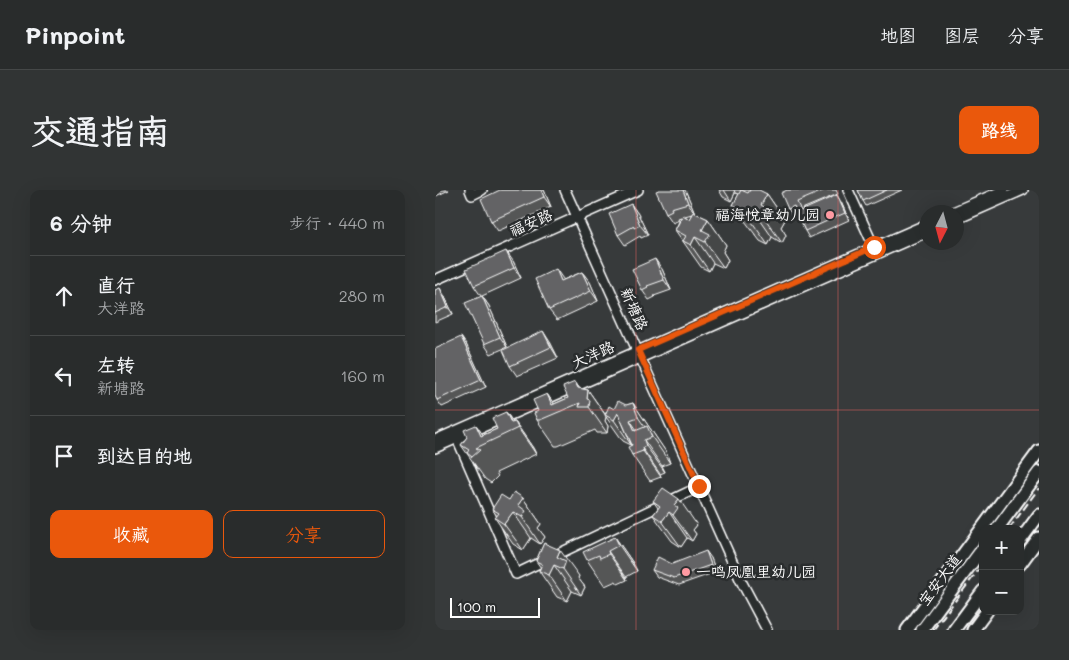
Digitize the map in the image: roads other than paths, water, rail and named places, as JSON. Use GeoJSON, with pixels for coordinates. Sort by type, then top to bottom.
{"type":"FeatureCollection","features":[{"type":"Feature","properties":{"kind":"main road"},"geometry":{"type":"LineString","coordinates":[[907,630],[1039,451]]}},
{"type":"Feature","properties":{"kind":"main road"},"geometry":{"type":"LineString","coordinates":[[1000,525],[1039,472]]}},
{"type":"Feature","properties":{"kind":"main road"},"geometry":{"type":"LineString","coordinates":[[1024,536],[1039,515]]}},
{"type":"Feature","properties":{"kind":"main road"},"geometry":{"type":"LineString","coordinates":[[1024,559],[1039,538]]}},
{"type":"Feature","properties":{"kind":"main road","name":"宝安大道"},"geometry":{"type":"LineString","coordinates":[[922,630],[979,553]]}},
{"type":"Feature","properties":{"kind":"main road"},"geometry":{"type":"LineString","coordinates":[[954,630],[979,597]]}},
{"type":"Feature","properties":{"kind":"main road"},"geometry":{"type":"LineString","coordinates":[[977,627],[984,615]]}},
{"type":"Feature","properties":{"kind":"street"},"geometry":{"type":"LineString","coordinates":[[470,190],[472,194],[482,190]]}},
{"type":"Feature","properties":{"kind":"street","name":"新塘路"},"geometry":{"type":"LineString","coordinates":[[565,190],[741,581],[767,630]]}},
{"type":"Feature","properties":{"kind":"street","name":"福安路"},"geometry":{"type":"LineString","coordinates":[[435,280],[638,190]]}},
{"type":"Feature","properties":{"kind":"street"},"geometry":{"type":"LineString","coordinates":[[848,190],[874,247]]}},
{"type":"Feature","properties":{"kind":"street"},"geometry":{"type":"LineString","coordinates":[[964,208],[1000,193],[1023,190]]}},
{"type":"Feature","properties":{"kind":"street"},"geometry":{"type":"LineString","coordinates":[[964,215],[1000,193]]}},
{"type":"Feature","properties":{"kind":"street","name":"大洋路"},"geometry":{"type":"LineString","coordinates":[[435,448],[919,227]]}},
{"type":"Feature","properties":{"kind":"street","name":"大洋路"},"geometry":{"type":"LineString","coordinates":[[435,440],[919,235]]}},
{"type":"Feature","properties":{"kind":"street"},"geometry":{"type":"LineString","coordinates":[[457,438],[516,574],[699,486]]}},
{"type":"Feature","properties":{"kind":"railway"},"geometry":{"type":"LineString","coordinates":[[1012,525],[1039,488]]}},
{"type":"Feature","properties":{"kind":"railway"},"geometry":{"type":"LineString","coordinates":[[933,630],[979,569]]}},
{"type":"Feature","properties":{"kind":"place","name":"福海悦章幼儿园"},"geometry":{"type":"Point","coordinates":[830,215]}},
{"type":"Feature","properties":{"kind":"place","name":"一鸣凤凰里幼儿园"},"geometry":{"type":"Point","coordinates":[686,572]}}]}
